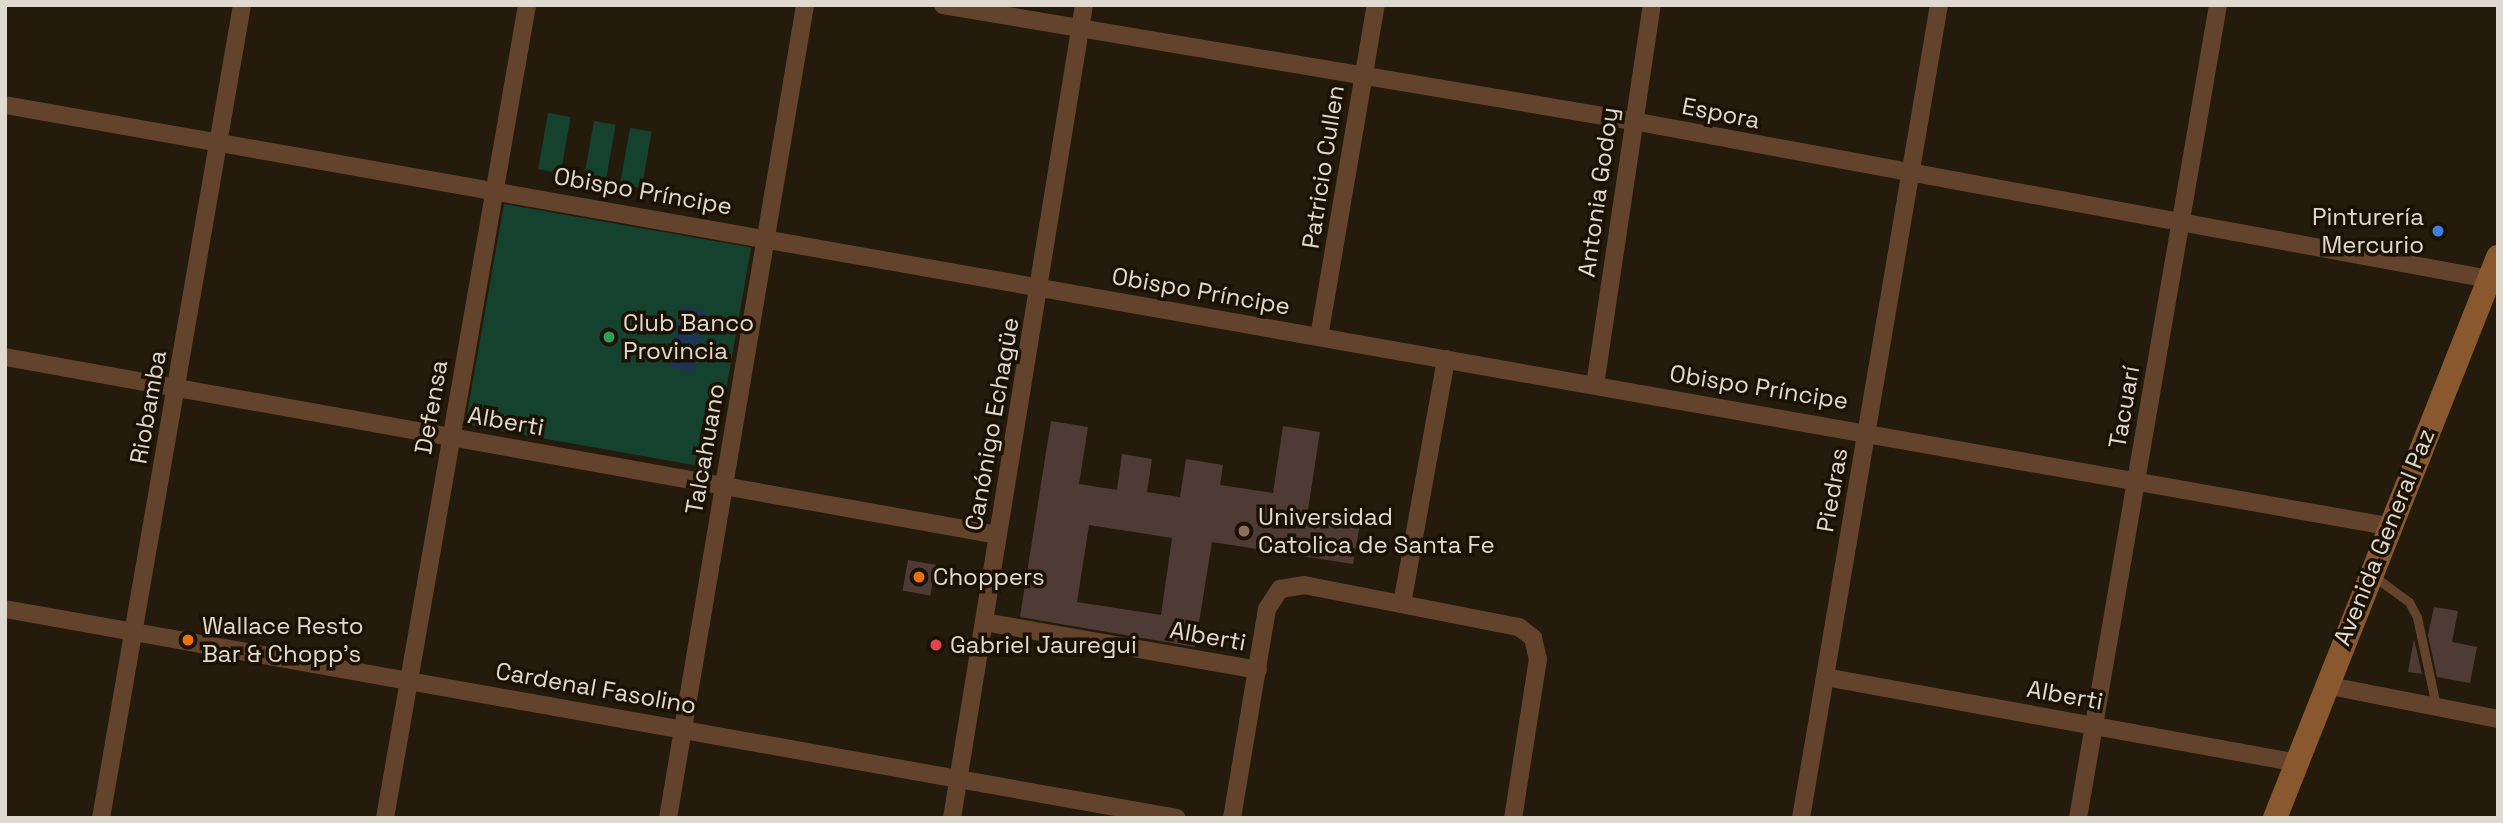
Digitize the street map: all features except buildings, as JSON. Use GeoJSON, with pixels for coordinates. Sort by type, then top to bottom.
{"type":"FeatureCollection","features":[{"type":"Feature","properties":{"kind":"main road","name":"Avenida General Paz"},"geometry":{"type":"LineString","coordinates":[[2275,818],[2388,526],[2493,268]]}},
{"type":"Feature","properties":{"kind":"street","name":"Riobamba"},"geometry":{"type":"LineString","coordinates":[[101,818],[242,5]]}},
{"type":"Feature","properties":{"kind":"street","name":"Defensa"},"geometry":{"type":"LineString","coordinates":[[385,818],[527,5]]}},
{"type":"Feature","properties":{"kind":"street","name":"Talcahuano"},"geometry":{"type":"LineString","coordinates":[[668,818],[805,5]]}},
{"type":"Feature","properties":{"kind":"street","name":"Espora"},"geometry":{"type":"LineString","coordinates":[[943,5],[1633,121],[2180,225],[2493,268]]}},
{"type":"Feature","properties":{"kind":"street","name":"Canónigo Echagüe"},"geometry":{"type":"LineString","coordinates":[[952,818],[997,535],[1041,288],[1084,5]]}},
{"type":"Feature","properties":{"kind":"street","name":"Patricio Cullen"},"geometry":{"type":"LineString","coordinates":[[1319,337],[1376,5]]}},
{"type":"Feature","properties":{"kind":"street","name":"Antonia Godoy"},"geometry":{"type":"LineString","coordinates":[[1595,385],[1652,5]]}},
{"type":"Feature","properties":{"kind":"street","name":"Piedras"},"geometry":{"type":"LineString","coordinates":[[1801,818],[1939,5]]}},
{"type":"Feature","properties":{"kind":"street","name":"Tacuarí"},"geometry":{"type":"LineString","coordinates":[[2078,818],[2218,5]]}},
{"type":"Feature","properties":{"kind":"street","name":"Obispo Príncipe"},"geometry":{"type":"LineString","coordinates":[[5,105],[766,237],[1319,337],[1867,430],[2388,526]]}},
{"type":"Feature","properties":{"kind":"street","name":"Alberti"},"geometry":{"type":"LineString","coordinates":[[5,357],[178,384],[997,535]]}},
{"type":"Feature","properties":{"kind":"street"},"geometry":{"type":"LineString","coordinates":[[1402,604],[1446,359]]}},
{"type":"Feature","properties":{"kind":"street"},"geometry":{"type":"LineString","coordinates":[[1232,818],[1267,609],[1280,589],[1304,585],[1519,627],[1533,638],[1538,659],[1513,818]]}},
{"type":"Feature","properties":{"kind":"street","name":"Cardenal Fasolino"},"geometry":{"type":"LineString","coordinates":[[5,609],[1177,818]]}},
{"type":"Feature","properties":{"kind":"street","name":"Alberti"},"geometry":{"type":"LineString","coordinates":[[984,622],[1258,670]]}},
{"type":"Feature","properties":{"kind":"street","name":"Alberti"},"geometry":{"type":"LineString","coordinates":[[1825,677],[2296,763]]}},
{"type":"Feature","properties":{"kind":"street"},"geometry":{"type":"LineString","coordinates":[[2325,685],[2498,719]]}},
{"type":"Feature","properties":{"kind":"lane"},"geometry":{"type":"LineString","coordinates":[[2370,573],[2409,602],[2417,617],[2437,708]]}},
{"type":"Feature","properties":{"kind":"green space"},"geometry":{"type":"Polygon","coordinates":[[[548,113],[571,117],[561,173],[538,169],[548,113]]]}},
{"type":"Feature","properties":{"kind":"green space"},"geometry":{"type":"Polygon","coordinates":[[[594,121],[616,125],[606,181],[584,177],[594,121]]]}},
{"type":"Feature","properties":{"kind":"green space"},"geometry":{"type":"Polygon","coordinates":[[[630,128],[652,132],[642,188],[620,184],[630,128]]]}},
{"type":"Feature","properties":{"kind":"green space","name":"Club Banco Provincia"},"geometry":{"type":"Polygon","coordinates":[[[504,204],[751,248],[712,468],[465,425],[504,204]]]}},
{"type":"Feature","properties":{"kind":"water"},"geometry":{"type":"Polygon","coordinates":[[[681,306],[707,311],[695,372],[669,367],[681,306]]]}},
{"type":"Feature","properties":{"kind":"place","name":"Pinturería Mercurio"},"geometry":{"type":"Point","coordinates":[2438,231]}},
{"type":"Feature","properties":{"kind":"place","name":"Club Banco Provincia"},"geometry":{"type":"Point","coordinates":[609,337]}},
{"type":"Feature","properties":{"kind":"place","name":"Universidad Catolica de Santa Fe"},"geometry":{"type":"Point","coordinates":[1244,531]}},
{"type":"Feature","properties":{"kind":"place","name":"Choppers"},"geometry":{"type":"Point","coordinates":[919,577]}},
{"type":"Feature","properties":{"kind":"place","name":"Wallace Resto Bar & Chopp's"},"geometry":{"type":"Point","coordinates":[188,640]}},
{"type":"Feature","properties":{"kind":"place","name":"Gabriel Jauregui"},"geometry":{"type":"Point","coordinates":[936,645]}}]}
